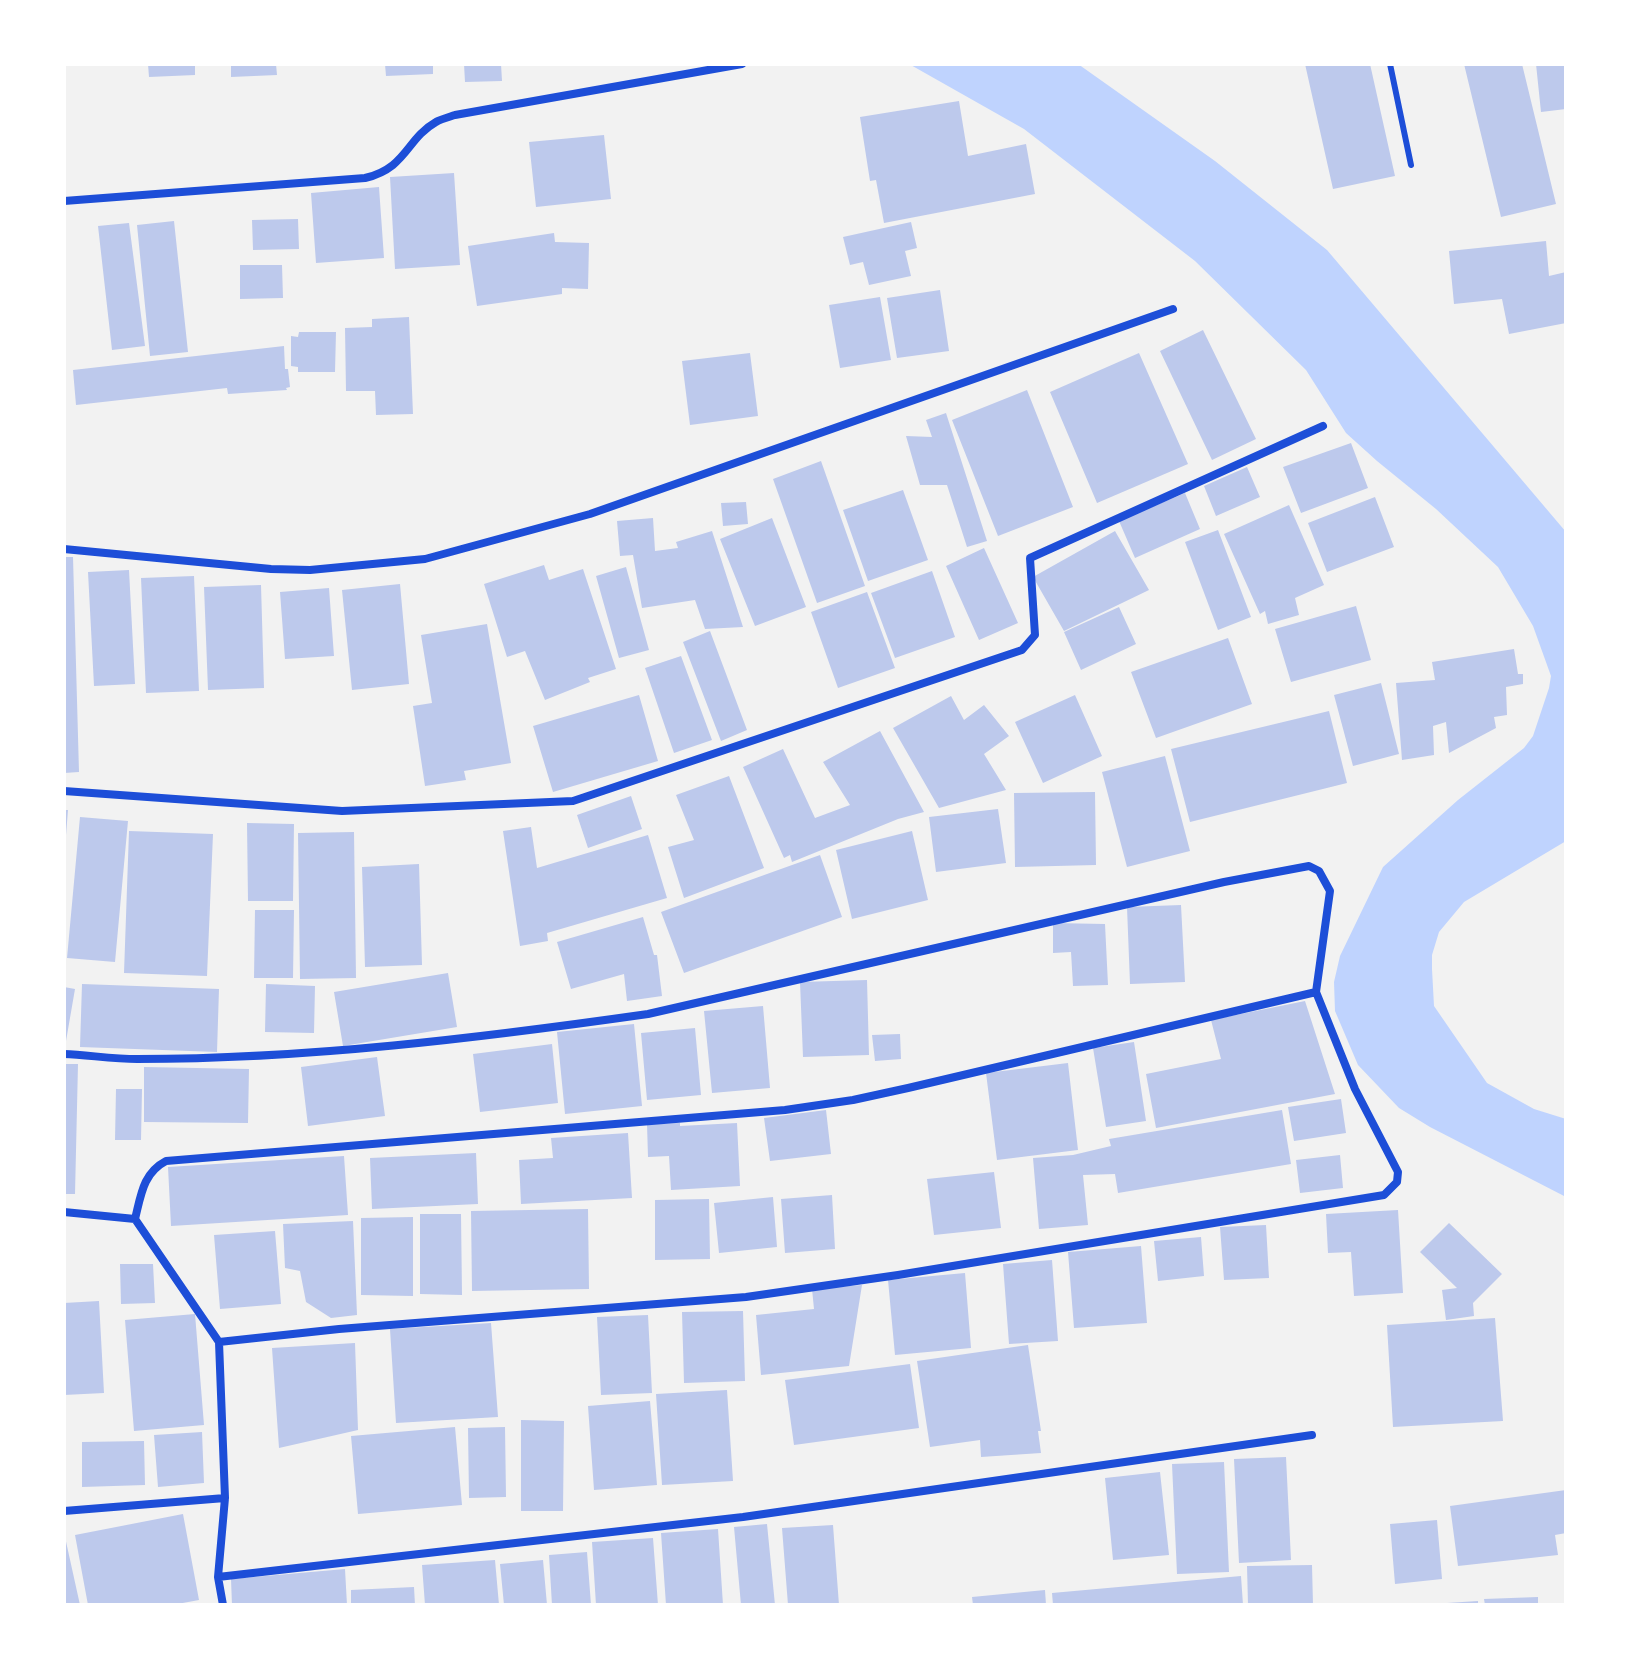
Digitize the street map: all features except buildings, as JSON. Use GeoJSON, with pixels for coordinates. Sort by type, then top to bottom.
{"type":"FeatureCollection","features":[{"type":"Feature","properties":{"kind":"street"},"geometry":{"type":"LineString","coordinates":[[64,201],[365,178],[394,166],[427,129],[437,121],[455,115],[742,64]]}},
{"type":"Feature","properties":{"kind":"street"},"geometry":{"type":"LineString","coordinates":[[64,549],[310,570],[425,559],[590,514],[1173,309]]}},
{"type":"Feature","properties":{"kind":"street"},"geometry":{"type":"LineString","coordinates":[[64,791],[342,811],[573,801],[1022,650],[1035,635],[1030,558],[1323,426]]}},
{"type":"Feature","properties":{"kind":"street"},"geometry":{"type":"LineString","coordinates":[[64,1054],[134,1059],[376,1048],[648,1014],[1224,882],[1309,866],[1319,871],[1330,891],[1316,992],[1355,1089],[1398,1172],[1392,1188],[1384,1195],[746,1297],[339,1329],[219,1342]]}},
{"type":"Feature","properties":{"kind":"street"},"geometry":{"type":"LineString","coordinates":[[135,1219],[148,1174],[166,1161],[785,1110],[866,1097],[1316,992]]}},
{"type":"Feature","properties":{"kind":"street"},"geometry":{"type":"LineString","coordinates":[[64,1212],[135,1219]]}},
{"type":"Feature","properties":{"kind":"street"},"geometry":{"type":"LineString","coordinates":[[135,1219],[219,1342],[225,1498],[218,1577],[223,1605]]}},
{"type":"Feature","properties":{"kind":"street"},"geometry":{"type":"LineString","coordinates":[[218,1577],[743,1517],[1312,1435]]}},
{"type":"Feature","properties":{"kind":"street"},"geometry":{"type":"LineString","coordinates":[[64,1511],[225,1498]]}},
{"type":"Feature","properties":{"kind":"lane"},"geometry":{"type":"LineString","coordinates":[[1390,64],[1411,165]]}},
{"type":"Feature","properties":{"kind":"water"},"geometry":{"type":"Polygon","coordinates":[[[909,64],[1078,64],[1215,161],[1327,250],[1566,532],[1566,841],[1464,902],[1439,932],[1432,955],[1432,969],[1434,1006],[1487,1083],[1534,1109],[1566,1119],[1566,1197],[1399,1108],[1358,1065],[1335,1011],[1334,982],[1340,956],[1383,867],[1458,800],[1524,748],[1533,736],[1551,676],[1533,626],[1498,567],[1436,509],[1346,433],[1306,370],[1195,261],[1024,129],[909,64]]]}}]}
